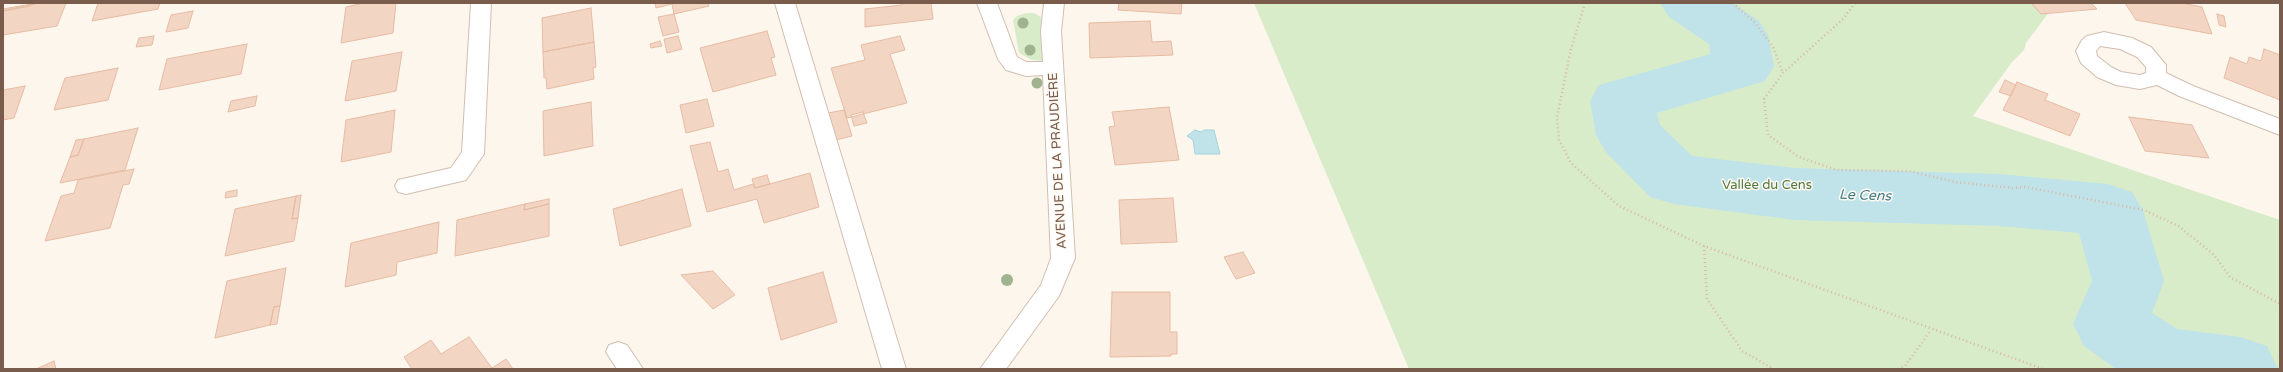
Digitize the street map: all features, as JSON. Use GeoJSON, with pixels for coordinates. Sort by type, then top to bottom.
{"type":"FeatureCollection","features":[{"type":"Feature","properties":{"kind":"street"},"geometry":{"type":"LineString","coordinates":[[406,186],[458,174],[473,154],[481,3]]}},
{"type":"Feature","properties":{"kind":"street"},"geometry":{"type":"LineString","coordinates":[[785,3],[894,369]]}},
{"type":"Feature","properties":{"kind":"street"},"geometry":{"type":"LineString","coordinates":[[987,3],[1008,59],[1013,65],[1026,69],[1053,68]]}},
{"type":"Feature","properties":{"kind":"street","name":"AVENUE DE LA PRAUDIÈRE"},"geometry":{"type":"LineString","coordinates":[[992,369],[1051,289],[1063,258],[1051,16],[1054,3]]}},
{"type":"Feature","properties":{"kind":"street"},"geometry":{"type":"LineString","coordinates":[[2156,76],[2186,91],[2280,127]]}},
{"type":"Feature","properties":{"kind":"path"},"geometry":{"type":"LineString","coordinates":[[1585,3],[1571,49],[1557,117],[1559,140],[1572,162],[1592,184],[1619,206],[1704,246],[1931,330],[2043,369]]}},
{"type":"Feature","properties":{"kind":"path"},"geometry":{"type":"LineString","coordinates":[[1733,3],[1755,23],[1773,47],[1783,73]]}},
{"type":"Feature","properties":{"kind":"path"},"geometry":{"type":"LineString","coordinates":[[1855,3],[1843,19],[1783,73],[1764,99],[1768,135],[1799,157],[1837,170],[1887,172],[1909,171],[1955,182],[2013,188],[2025,187],[2144,210],[2180,227],[2214,255],[2230,277],[2259,291],[2280,304]]}},
{"type":"Feature","properties":{"kind":"path"},"geometry":{"type":"LineString","coordinates":[[1704,246],[1707,300],[1742,351],[1774,369]]}},
{"type":"Feature","properties":{"kind":"path"},"geometry":{"type":"LineString","coordinates":[[1898,369],[1905,366],[1931,330]]}},
{"type":"Feature","properties":{"kind":"green space","name":"Vallée du Cens"},"geometry":{"type":"Polygon","coordinates":[[[1254,3],[2056,3],[2026,43],[2024,50],[2012,62],[1973,116],[2280,220],[2280,369],[1409,369],[1254,3]]]}},
{"type":"Feature","properties":{"kind":"green space"},"geometry":{"type":"Polygon","coordinates":[[[1026,13],[1034,13],[1041,17],[1045,61],[1032,60],[1019,53],[1013,20],[1017,16],[1026,13]]]}},
{"type":"Feature","properties":{"kind":"water"},"geometry":{"type":"Polygon","coordinates":[[[1195,130],[1201,132],[1204,130],[1214,130],[1220,154],[1195,154],[1193,140],[1187,136],[1195,130]]]}},
{"type":"Feature","properties":{"kind":"building"},"geometry":{"type":"Polygon","coordinates":[[[39,3],[66,3],[57,26],[3,35],[3,11],[39,3]]]}},
{"type":"Feature","properties":{"kind":"building"},"geometry":{"type":"Polygon","coordinates":[[[98,3],[160,3],[158,9],[92,21],[98,3]]]}},
{"type":"Feature","properties":{"kind":"building"},"geometry":{"type":"Polygon","coordinates":[[[364,3],[396,3],[393,33],[341,43],[346,7],[364,3]]]}},
{"type":"Feature","properties":{"kind":"building"},"geometry":{"type":"Polygon","coordinates":[[[655,3],[708,3],[709,6],[674,14],[672,4],[656,8],[655,3]]]}},
{"type":"Feature","properties":{"kind":"building"},"geometry":{"type":"Polygon","coordinates":[[[902,3],[931,3],[933,19],[865,27],[865,9],[902,5],[902,3]]]}},
{"type":"Feature","properties":{"kind":"building"},"geometry":{"type":"Polygon","coordinates":[[[1119,3],[1182,3],[1181,14],[1118,10],[1119,3]]]}},
{"type":"Feature","properties":{"kind":"building"},"geometry":{"type":"Polygon","coordinates":[[[2031,3],[2091,3],[2097,9],[2041,14],[2031,3]]]}},
{"type":"Feature","properties":{"kind":"building"},"geometry":{"type":"Polygon","coordinates":[[[2125,3],[2182,3],[2202,7],[2212,34],[2136,20],[2125,3]]]}},
{"type":"Feature","properties":{"kind":"building"},"geometry":{"type":"Polygon","coordinates":[[[32,4],[31,6],[3,11],[3,9],[32,4]]]}},
{"type":"Feature","properties":{"kind":"building"},"geometry":{"type":"Polygon","coordinates":[[[591,8],[594,42],[543,52],[542,18],[591,8]]]}},
{"type":"Feature","properties":{"kind":"building"},"geometry":{"type":"Polygon","coordinates":[[[193,11],[188,28],[166,32],[171,15],[193,11]]]}},
{"type":"Feature","properties":{"kind":"building"},"geometry":{"type":"Polygon","coordinates":[[[674,14],[679,32],[663,36],[658,17],[674,14]]]}},
{"type":"Feature","properties":{"kind":"building"},"geometry":{"type":"Polygon","coordinates":[[[2217,14],[2224,16],[2226,27],[2219,25],[2217,14]]]}},
{"type":"Feature","properties":{"kind":"building"},"geometry":{"type":"Polygon","coordinates":[[[1150,21],[1152,42],[1171,41],[1173,55],[1090,58],[1089,23],[1150,21]]]}},
{"type":"Feature","properties":{"kind":"building"},"geometry":{"type":"Polygon","coordinates":[[[767,31],[775,57],[771,58],[776,75],[713,92],[700,48],[767,31]]]}},
{"type":"Feature","properties":{"kind":"building"},"geometry":{"type":"Polygon","coordinates":[[[154,36],[152,45],[136,47],[139,38],[154,36]]]}},
{"type":"Feature","properties":{"kind":"building"},"geometry":{"type":"Polygon","coordinates":[[[678,36],[682,49],[667,53],[664,39],[678,36]]]}},
{"type":"Feature","properties":{"kind":"building"},"geometry":{"type":"Polygon","coordinates":[[[900,36],[905,50],[890,54],[907,103],[847,118],[831,68],[865,60],[861,45],[900,36]]]}},
{"type":"Feature","properties":{"kind":"building"},"geometry":{"type":"Polygon","coordinates":[[[660,41],[662,46],[651,48],[650,44],[660,41]]]}},
{"type":"Feature","properties":{"kind":"building"},"geometry":{"type":"Polygon","coordinates":[[[594,42],[596,67],[593,68],[594,79],[547,89],[546,77],[544,78],[543,52],[594,42]]]}},
{"type":"Feature","properties":{"kind":"building"},"geometry":{"type":"Polygon","coordinates":[[[247,44],[241,74],[159,90],[167,59],[247,44]]]}},
{"type":"Feature","properties":{"kind":"building"},"geometry":{"type":"Polygon","coordinates":[[[2264,49],[2280,55],[2280,100],[2224,78],[2230,57],[2247,64],[2249,57],[2261,61],[2264,49]]]}},
{"type":"Feature","properties":{"kind":"building"},"geometry":{"type":"Polygon","coordinates":[[[402,52],[396,91],[345,101],[352,61],[402,52]]]}},
{"type":"Feature","properties":{"kind":"building"},"geometry":{"type":"Polygon","coordinates":[[[118,68],[108,100],[54,110],[65,78],[118,68]]]}},
{"type":"Feature","properties":{"kind":"building"},"geometry":{"type":"Polygon","coordinates":[[[2005,80],[2016,85],[2011,96],[1999,92],[2005,80]]]}},
{"type":"Feature","properties":{"kind":"building"},"geometry":{"type":"Polygon","coordinates":[[[2017,82],[2048,94],[2045,100],[2080,114],[2070,136],[2003,110],[2017,82]]]}},
{"type":"Feature","properties":{"kind":"building"},"geometry":{"type":"Polygon","coordinates":[[[25,86],[14,118],[3,120],[3,90],[25,86]]]}},
{"type":"Feature","properties":{"kind":"building"},"geometry":{"type":"Polygon","coordinates":[[[257,96],[255,106],[228,112],[231,101],[257,96]]]}},
{"type":"Feature","properties":{"kind":"building"},"geometry":{"type":"Polygon","coordinates":[[[707,99],[714,126],[686,133],[680,105],[707,99]]]}},
{"type":"Feature","properties":{"kind":"building"},"geometry":{"type":"Polygon","coordinates":[[[591,102],[593,146],[544,156],[543,111],[591,102]]]}},
{"type":"Feature","properties":{"kind":"building"},"geometry":{"type":"Polygon","coordinates":[[[1169,107],[1179,160],[1115,165],[1109,127],[1115,126],[1112,112],[1169,107]]]}},
{"type":"Feature","properties":{"kind":"building"},"geometry":{"type":"Polygon","coordinates":[[[395,110],[391,152],[341,162],[346,120],[395,110]]]}},
{"type":"Feature","properties":{"kind":"building"},"geometry":{"type":"Polygon","coordinates":[[[844,110],[852,136],[836,140],[828,113],[844,110]]]}},
{"type":"Feature","properties":{"kind":"building"},"geometry":{"type":"Polygon","coordinates":[[[863,112],[867,123],[854,126],[851,115],[863,112]]]}},
{"type":"Feature","properties":{"kind":"building"},"geometry":{"type":"Polygon","coordinates":[[[2129,117],[2192,125],[2209,158],[2145,151],[2129,117]]]}},
{"type":"Feature","properties":{"kind":"building"},"geometry":{"type":"Polygon","coordinates":[[[138,128],[125,170],[60,183],[70,157],[78,155],[84,139],[138,128]]]}},
{"type":"Feature","properties":{"kind":"building"},"geometry":{"type":"Polygon","coordinates":[[[84,139],[78,155],[70,157],[76,140],[84,139]]]}},
{"type":"Feature","properties":{"kind":"building"},"geometry":{"type":"Polygon","coordinates":[[[710,142],[718,172],[728,169],[734,190],[753,184],[755,188],[810,173],[819,207],[764,223],[757,199],[707,212],[690,146],[710,142]]]}},
{"type":"Feature","properties":{"kind":"building"},"geometry":{"type":"Polygon","coordinates":[[[134,169],[129,184],[123,185],[110,228],[45,241],[61,196],[74,193],[78,180],[134,169]]]}},
{"type":"Feature","properties":{"kind":"building"},"geometry":{"type":"Polygon","coordinates":[[[767,175],[770,184],[755,188],[752,179],[767,175]]]}},
{"type":"Feature","properties":{"kind":"building"},"geometry":{"type":"Polygon","coordinates":[[[682,189],[691,226],[620,246],[613,209],[682,189]]]}},
{"type":"Feature","properties":{"kind":"building"},"geometry":{"type":"Polygon","coordinates":[[[237,190],[237,196],[225,198],[226,192],[237,190]]]}},
{"type":"Feature","properties":{"kind":"building"},"geometry":{"type":"Polygon","coordinates":[[[301,195],[298,218],[292,219],[296,196],[301,195]]]}},
{"type":"Feature","properties":{"kind":"building"},"geometry":{"type":"Polygon","coordinates":[[[296,196],[292,219],[298,218],[294,241],[225,256],[235,209],[296,196]]]}},
{"type":"Feature","properties":{"kind":"building"},"geometry":{"type":"Polygon","coordinates":[[[1173,198],[1177,242],[1121,244],[1119,200],[1173,198]]]}},
{"type":"Feature","properties":{"kind":"building"},"geometry":{"type":"Polygon","coordinates":[[[549,199],[549,204],[524,210],[525,204],[549,199]]]}},
{"type":"Feature","properties":{"kind":"building"},"geometry":{"type":"Polygon","coordinates":[[[525,204],[524,210],[549,204],[549,236],[455,256],[457,220],[525,204]]]}},
{"type":"Feature","properties":{"kind":"building"},"geometry":{"type":"Polygon","coordinates":[[[439,222],[437,253],[397,262],[396,275],[345,287],[351,243],[439,222]]]}},
{"type":"Feature","properties":{"kind":"building"},"geometry":{"type":"Polygon","coordinates":[[[1243,252],[1255,273],[1236,279],[1224,257],[1243,252]]]}},
{"type":"Feature","properties":{"kind":"building"},"geometry":{"type":"Polygon","coordinates":[[[286,268],[280,306],[274,307],[270,325],[215,338],[227,281],[286,268]]]}},
{"type":"Feature","properties":{"kind":"building"},"geometry":{"type":"Polygon","coordinates":[[[713,271],[735,295],[713,309],[681,275],[713,271]]]}},
{"type":"Feature","properties":{"kind":"building"},"geometry":{"type":"Polygon","coordinates":[[[823,272],[837,322],[781,340],[768,288],[823,272]]]}},
{"type":"Feature","properties":{"kind":"building"},"geometry":{"type":"Polygon","coordinates":[[[1112,292],[1170,292],[1170,332],[1177,332],[1177,354],[1171,354],[1171,356],[1110,357],[1112,292]]]}},
{"type":"Feature","properties":{"kind":"building"},"geometry":{"type":"Polygon","coordinates":[[[280,306],[277,324],[270,325],[274,307],[280,306]]]}},
{"type":"Feature","properties":{"kind":"building"},"geometry":{"type":"Polygon","coordinates":[[[469,337],[492,368],[506,359],[513,369],[412,369],[404,357],[431,340],[441,354],[469,337]]]}},
{"type":"Feature","properties":{"kind":"building"},"geometry":{"type":"Polygon","coordinates":[[[54,361],[56,369],[36,369],[54,361]]]}},
{"type":"Feature","properties":{"kind":"waterway","name":"Le Cens"},"geometry":{"type":"LineString","coordinates":[[1690,3],[1738,35],[1743,66],[1622,101],[1629,135],[1674,179],[1795,194],[1999,200],[2108,210],[2128,281],[2110,324],[2161,359],[2240,369]]}}]}
